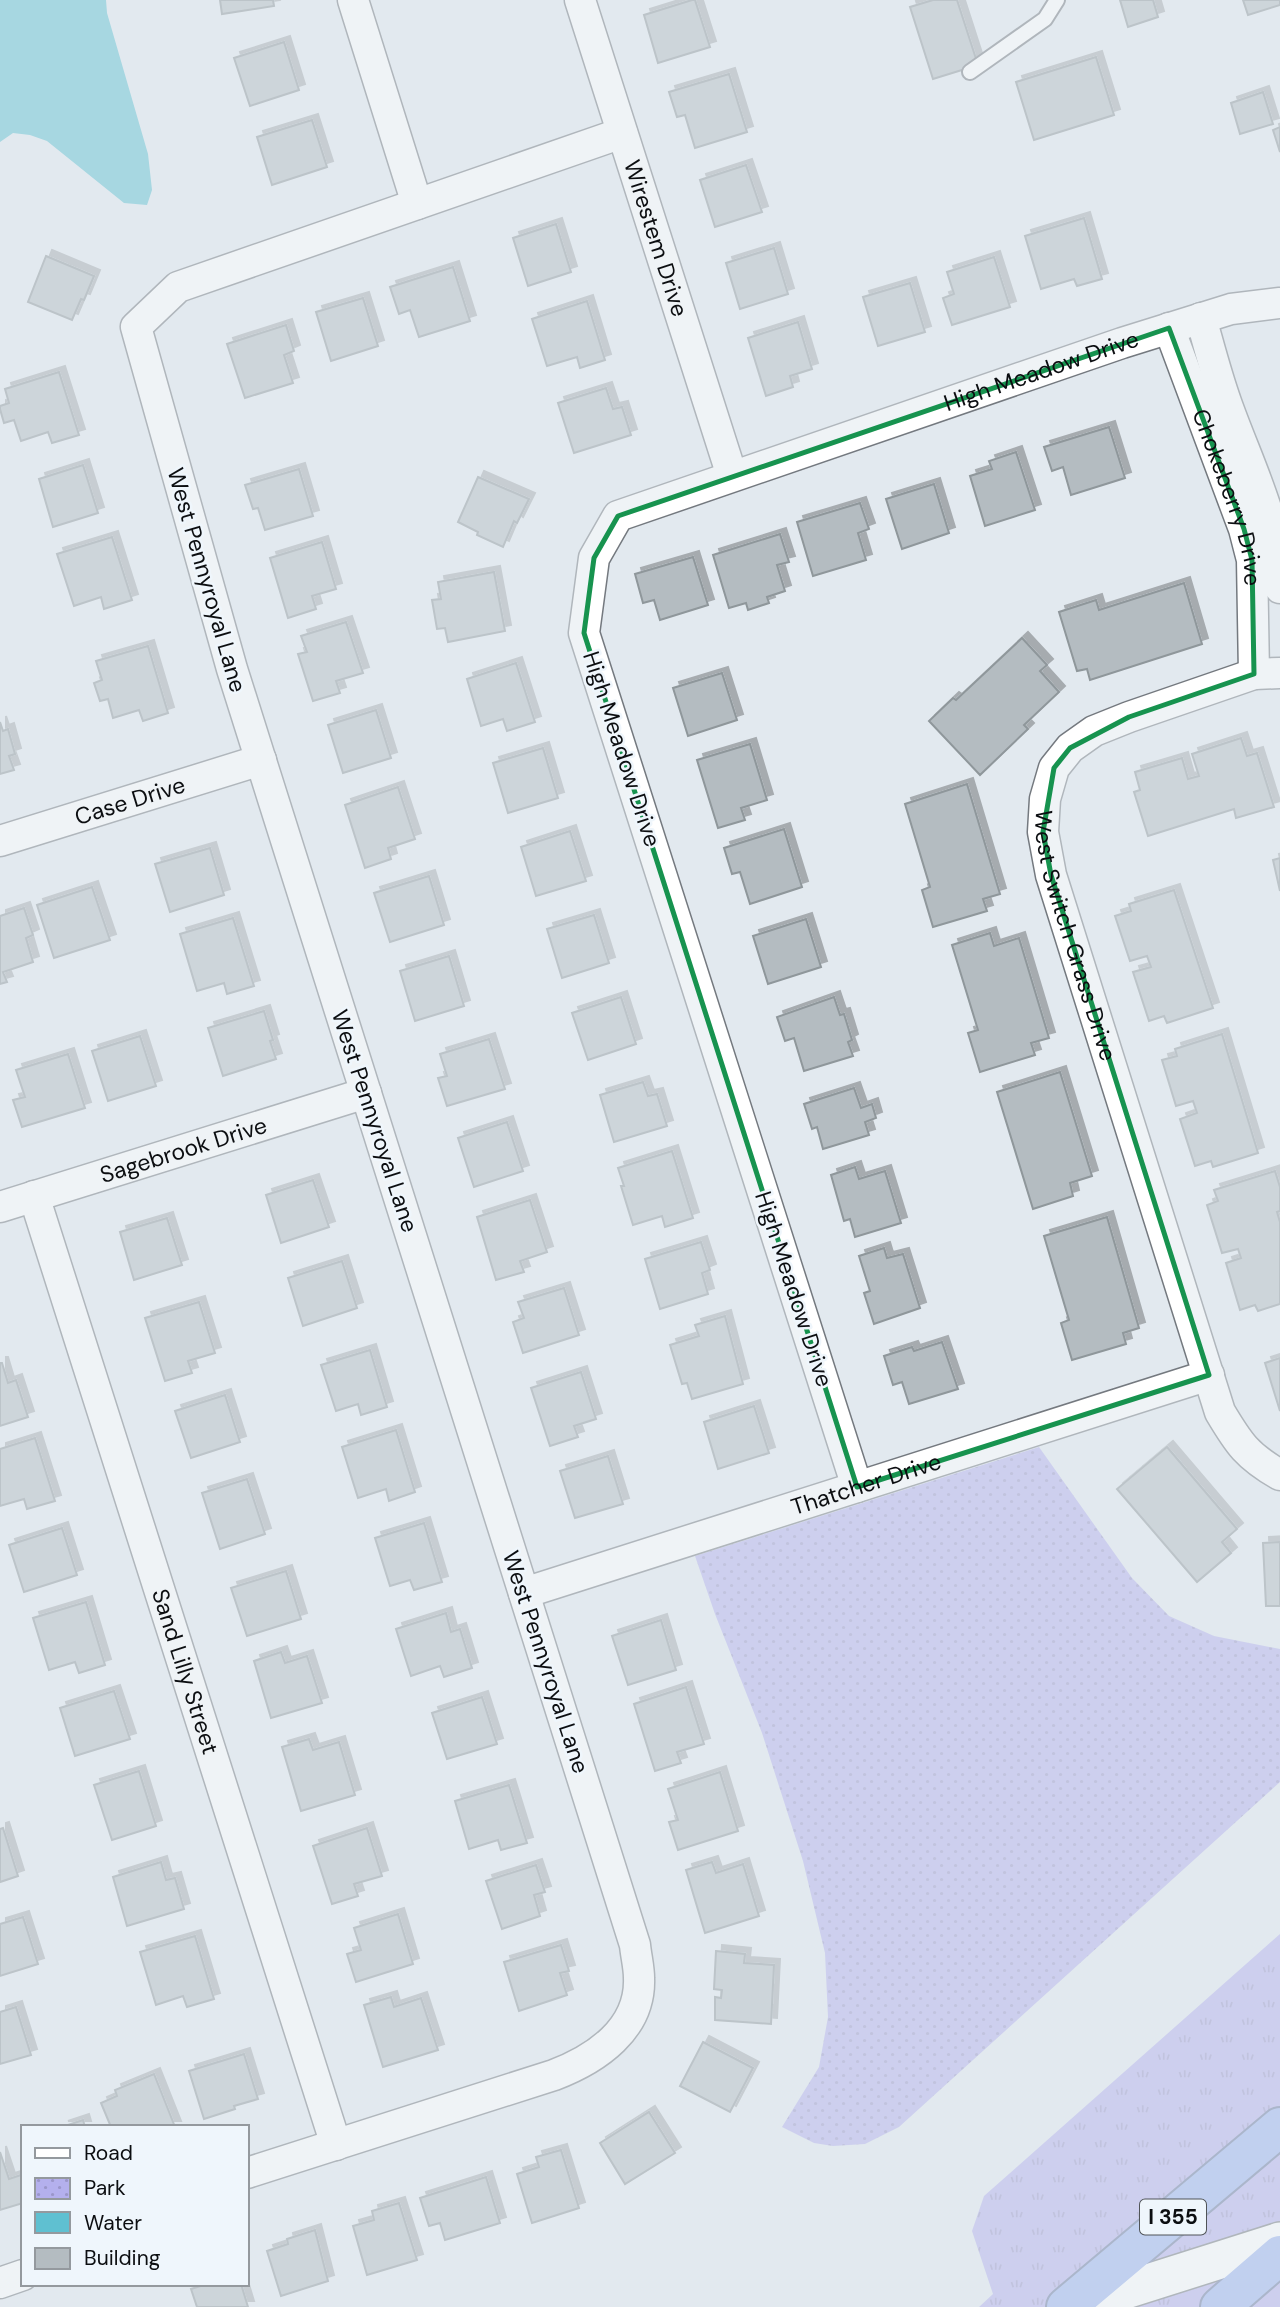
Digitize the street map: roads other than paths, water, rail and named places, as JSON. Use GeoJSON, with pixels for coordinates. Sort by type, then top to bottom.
{"type":"FeatureCollection","features":[{"type":"Feature","properties":{"kind":"highway","name":"I 355"},"geometry":{"type":"LineString","coordinates":[[1066,2307],[1280,2127]]}},
{"type":"Feature","properties":{"kind":"highway"},"geometry":{"type":"LineString","coordinates":[[1220,2307],[1280,2255]]}},
{"type":"Feature","properties":{"kind":"street"},"geometry":{"type":"LineString","coordinates":[[353,0],[418,204]]}},
{"type":"Feature","properties":{"kind":"street","name":"Wirestem Drive"},"geometry":{"type":"LineString","coordinates":[[580,0],[732,476]]}},
{"type":"Feature","properties":{"kind":"street","name":"West Pennyroyal Lane"},"geometry":{"type":"LineString","coordinates":[[248,2174],[582,2064],[602,2051],[621,2031],[634,2010],[639,1980],[635,1945],[232,669],[136,327],[178,287],[622,133]]}},
{"type":"Feature","properties":{"kind":"street","name":"High Meadow Drive"},"geometry":{"type":"LineString","coordinates":[[857,1487],[584,633],[594,558],[618,516],[1169,328],[1231,309],[1280,303]]}},
{"type":"Feature","properties":{"kind":"street","name":"Chokeberry Drive"},"geometry":{"type":"LineString","coordinates":[[1201,318],[1225,399],[1276,544],[1280,588]]}},
{"type":"Feature","properties":{"kind":"street","name":"Chokeberry Drive"},"geometry":{"type":"LineString","coordinates":[[1169,328],[1250,550],[1267,674]]}},
{"type":"Feature","properties":{"kind":"street","name":"West Switch Grass Drive"},"geometry":{"type":"LineString","coordinates":[[1267,674],[1129,717],[1094,731],[1070,748],[1054,768],[1045,799],[1043,832],[1051,875],[1220,1412],[1239,1444],[1256,1462],[1280,1475]]}},
{"type":"Feature","properties":{"kind":"street","name":"Case Drive"},"geometry":{"type":"LineString","coordinates":[[0,841],[261,760]]}},
{"type":"Feature","properties":{"kind":"street","name":"Sagebrook Drive"},"geometry":{"type":"LineString","coordinates":[[0,1207],[366,1093]]}},
{"type":"Feature","properties":{"kind":"street","name":"Sand Lilly Street"},"geometry":{"type":"LineString","coordinates":[[34,1196],[336,2145]]}},
{"type":"Feature","properties":{"kind":"street","name":"Thatcher Drive"},"geometry":{"type":"LineString","coordinates":[[524,1593],[1209,1375]]}},
{"type":"Feature","properties":{"kind":"street"},"geometry":{"type":"LineString","coordinates":[[1072,2307],[1280,2241]]}},
{"type":"Feature","properties":{"kind":"street"},"geometry":{"type":"LineString","coordinates":[[0,2283],[21,2276]]}},
{"type":"Feature","properties":{"kind":"lane"},"geometry":{"type":"LineString","coordinates":[[970,72],[1045,19],[1058,0]]}},
{"type":"Feature","properties":{"kind":"water"},"geometry":{"type":"Polygon","coordinates":[[[0,0],[106,0],[107,13],[148,154],[152,190],[147,205],[124,203],[47,141],[13,133],[0,142],[0,0]]]}}]}
